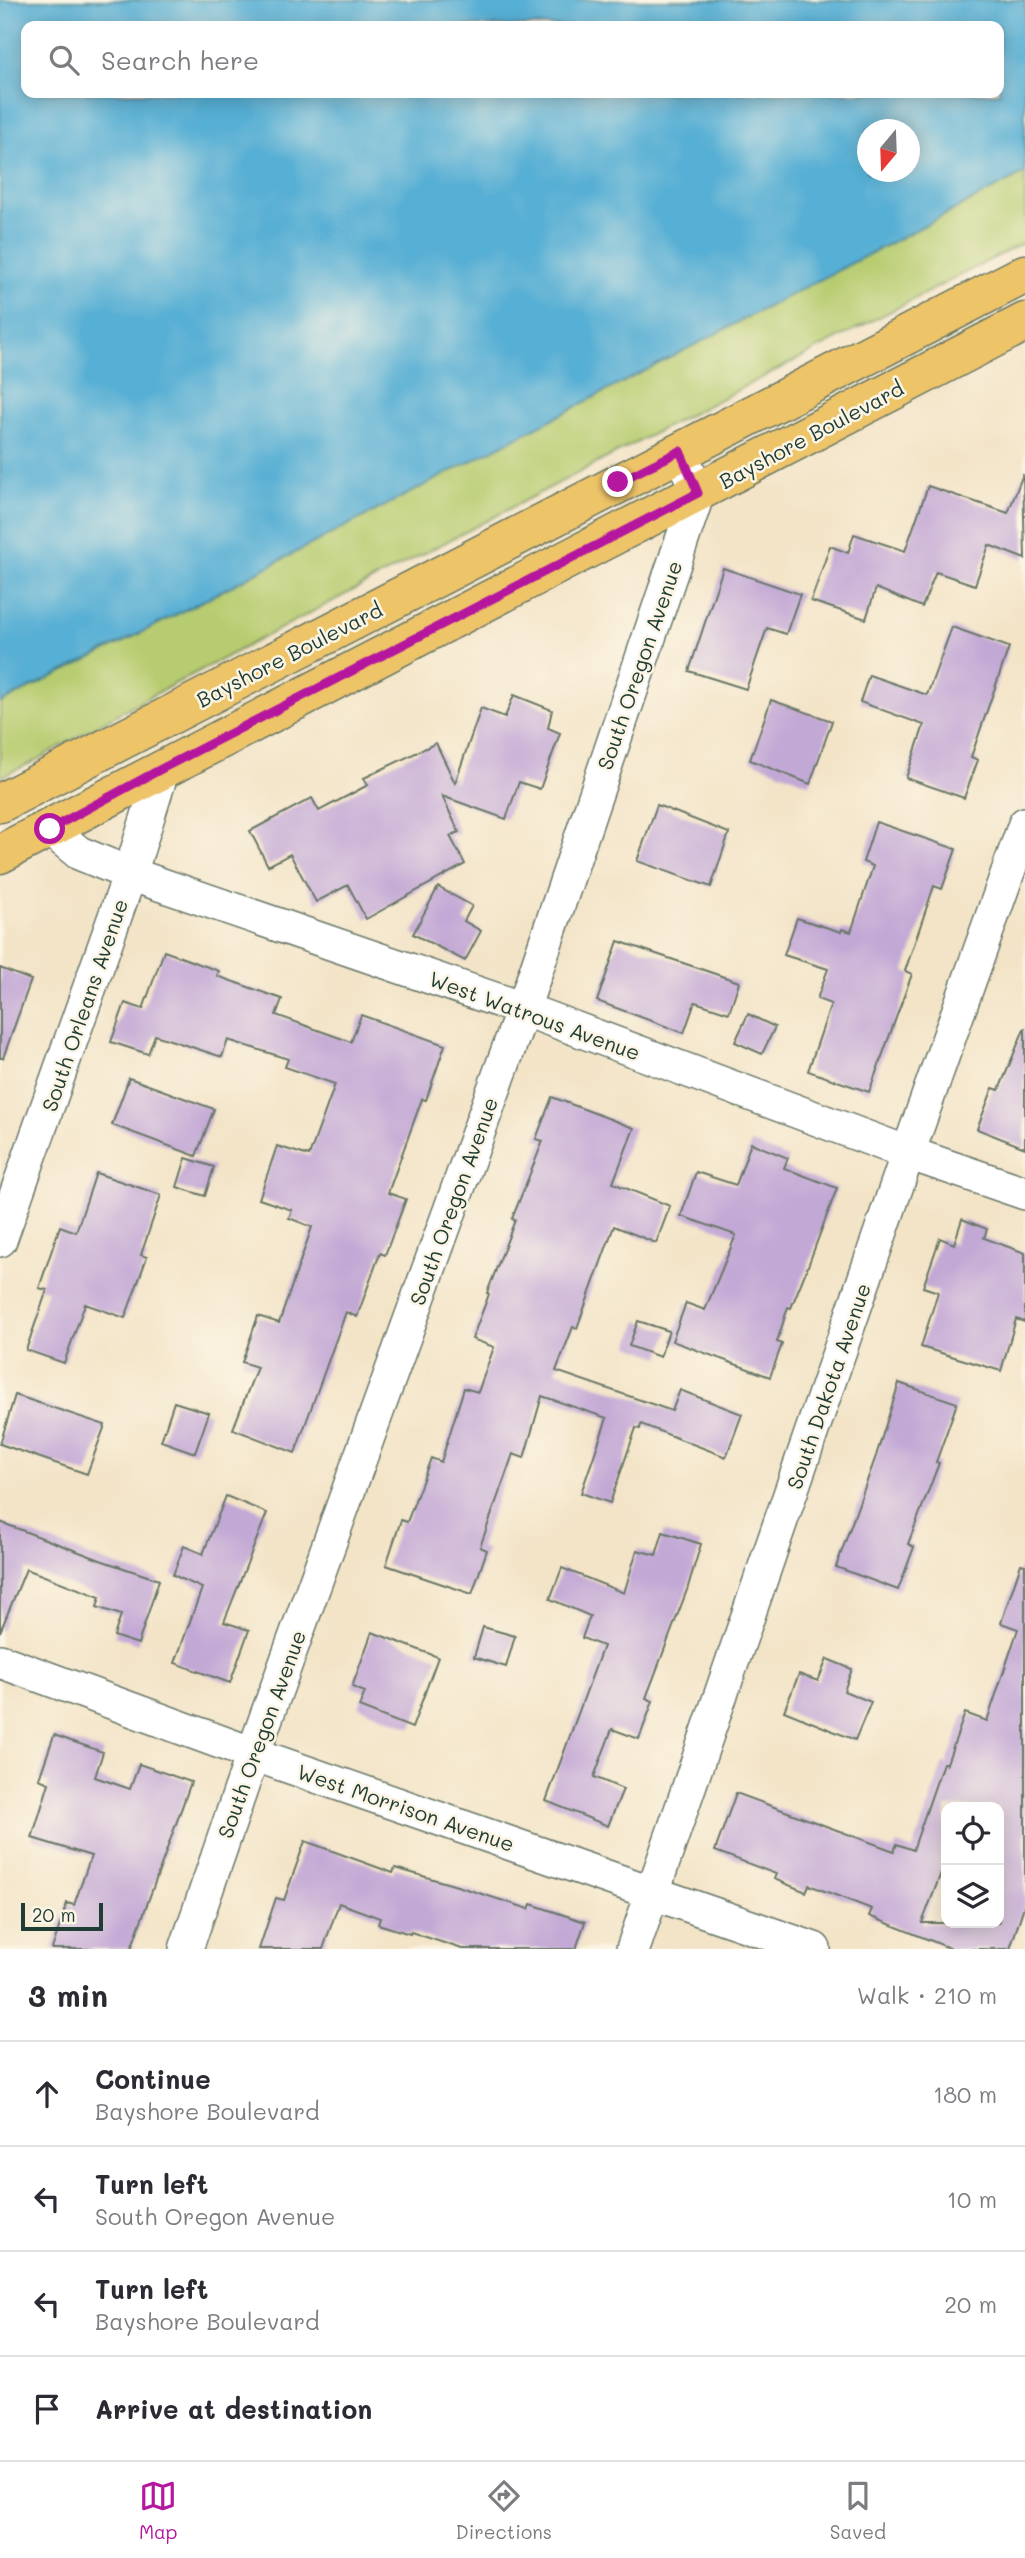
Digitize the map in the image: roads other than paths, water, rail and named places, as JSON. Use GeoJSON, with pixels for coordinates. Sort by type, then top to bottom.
{"type":"FeatureCollection","features":[{"type":"Feature","properties":{"kind":"main road","name":"Bayshore Boulevard"},"geometry":{"type":"LineString","coordinates":[[0,803],[1025,274]]}},
{"type":"Feature","properties":{"kind":"main road","name":"Bayshore Boulevard"},"geometry":{"type":"LineString","coordinates":[[0,854],[1025,321]]}},
{"type":"Feature","properties":{"kind":"street"},"geometry":{"type":"LineString","coordinates":[[680,451],[698,493]]}},
{"type":"Feature","properties":{"kind":"street","name":"South Oregon Avenue"},"geometry":{"type":"LineString","coordinates":[[186,1949],[253,1754],[523,1009],[698,493]]}},
{"type":"Feature","properties":{"kind":"street","name":"South Orleans Avenue"},"geometry":{"type":"LineString","coordinates":[[0,1240],[130,874],[163,768]]}},
{"type":"Feature","properties":{"kind":"street","name":"South Dakota Avenue"},"geometry":{"type":"LineString","coordinates":[[633,1949],[908,1153],[1025,824]]}},
{"type":"Feature","properties":{"kind":"street","name":"West Watrous Avenue"},"geometry":{"type":"LineString","coordinates":[[50,829],[79,853],[130,874],[523,1009],[908,1153],[1025,1193]]}},
{"type":"Feature","properties":{"kind":"street","name":"West Morrison Avenue"},"geometry":{"type":"LineString","coordinates":[[0,1661],[253,1754],[814,1949]]}},
{"type":"Feature","properties":{"kind":"water"},"geometry":{"type":"Polygon","coordinates":[[[0,0],[1025,0],[1025,173],[131,638],[0,703],[0,0]]]}}]}
